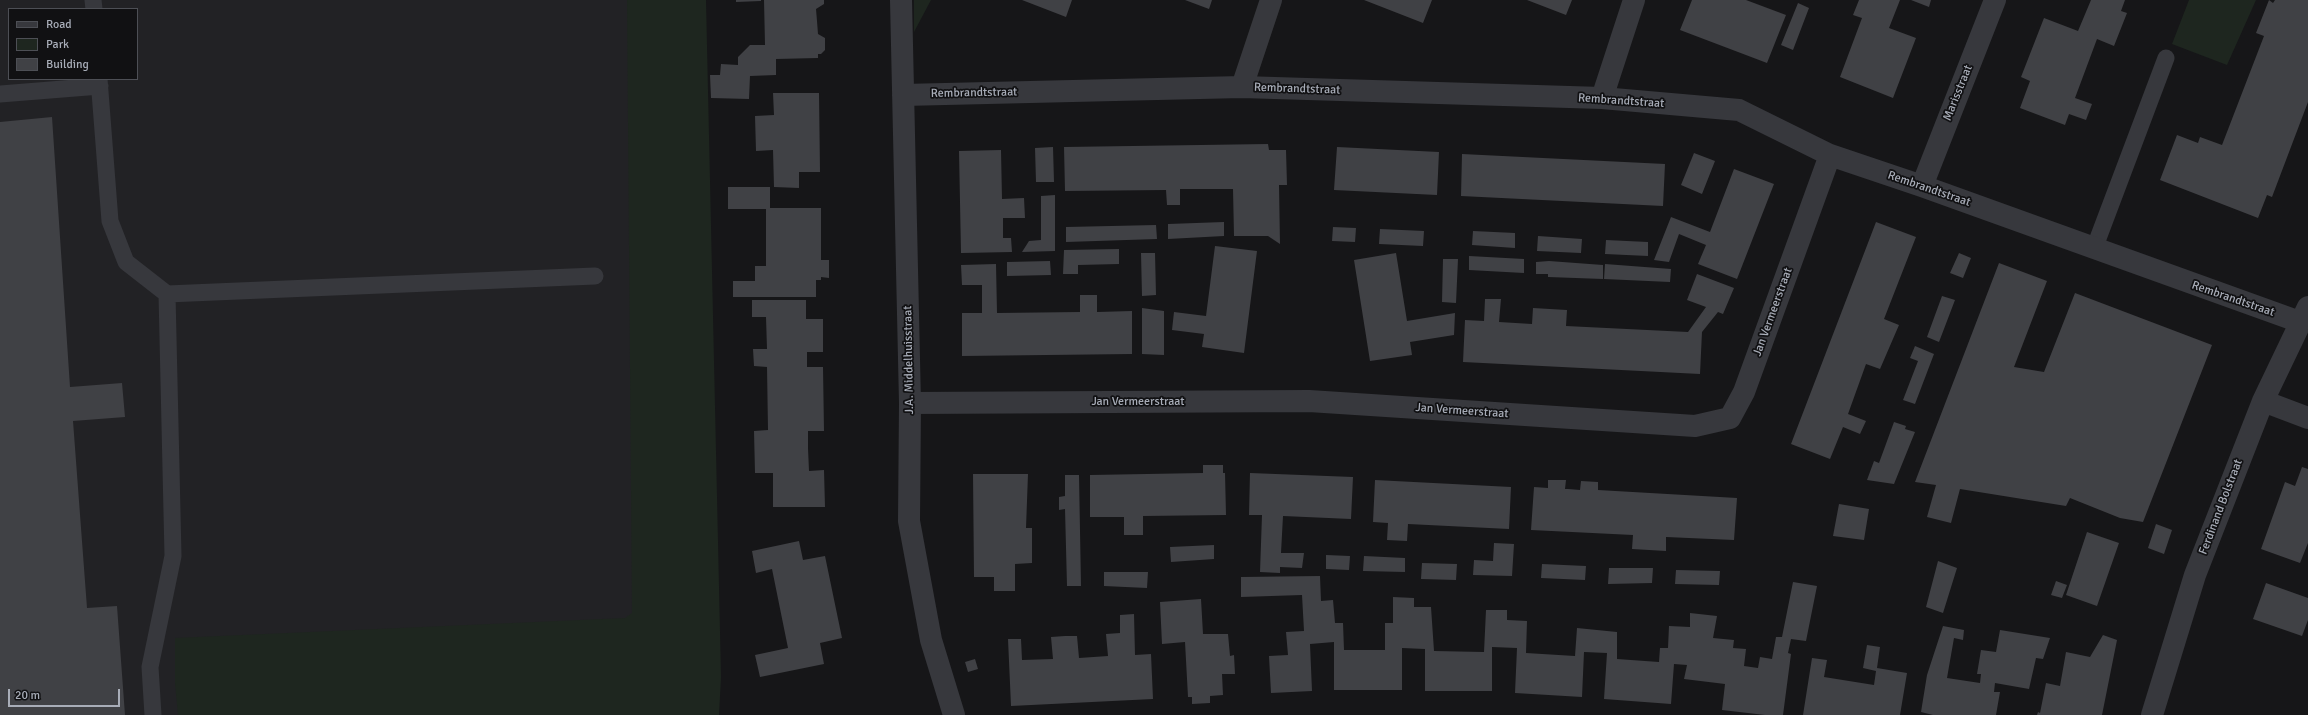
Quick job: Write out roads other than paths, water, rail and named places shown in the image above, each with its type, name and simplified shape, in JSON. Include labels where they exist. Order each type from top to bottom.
[{"type":"street","name":"J.A. Middelhuisstraat","points":[[901,0],[910,403],[909,521],[931,640],[954,715]]},
{"type":"street","points":[[1242,87],[1271,0]]},
{"type":"street","points":[[1602,98],[1634,0]]},
{"type":"street","name":"Marisstraat","points":[[1922,186],[1995,0]]},
{"type":"street","name":"Rembrandtstraat","points":[[903,95],[1242,87],[1602,98],[1739,110],[1830,155],[1922,186],[2094,249],[2304,314]]},
{"type":"street","name":"Jan Vermeerstraat","points":[[910,403],[1309,401],[1695,426],[1730,418],[1744,392],[1830,155]]},
{"type":"street","name":"Ferdinand Bolstraat","points":[[2152,715],[2195,575],[2263,401],[2304,314]]},
{"type":"street","points":[[2263,401],[2308,418]]},
{"type":"lane","points":[[2094,249],[2166,58]]},
{"type":"lane","points":[[0,94],[99,83],[110,221],[126,262],[167,294],[595,276]]},
{"type":"lane","points":[[153,715],[150,667],[173,556],[167,294]]}]
